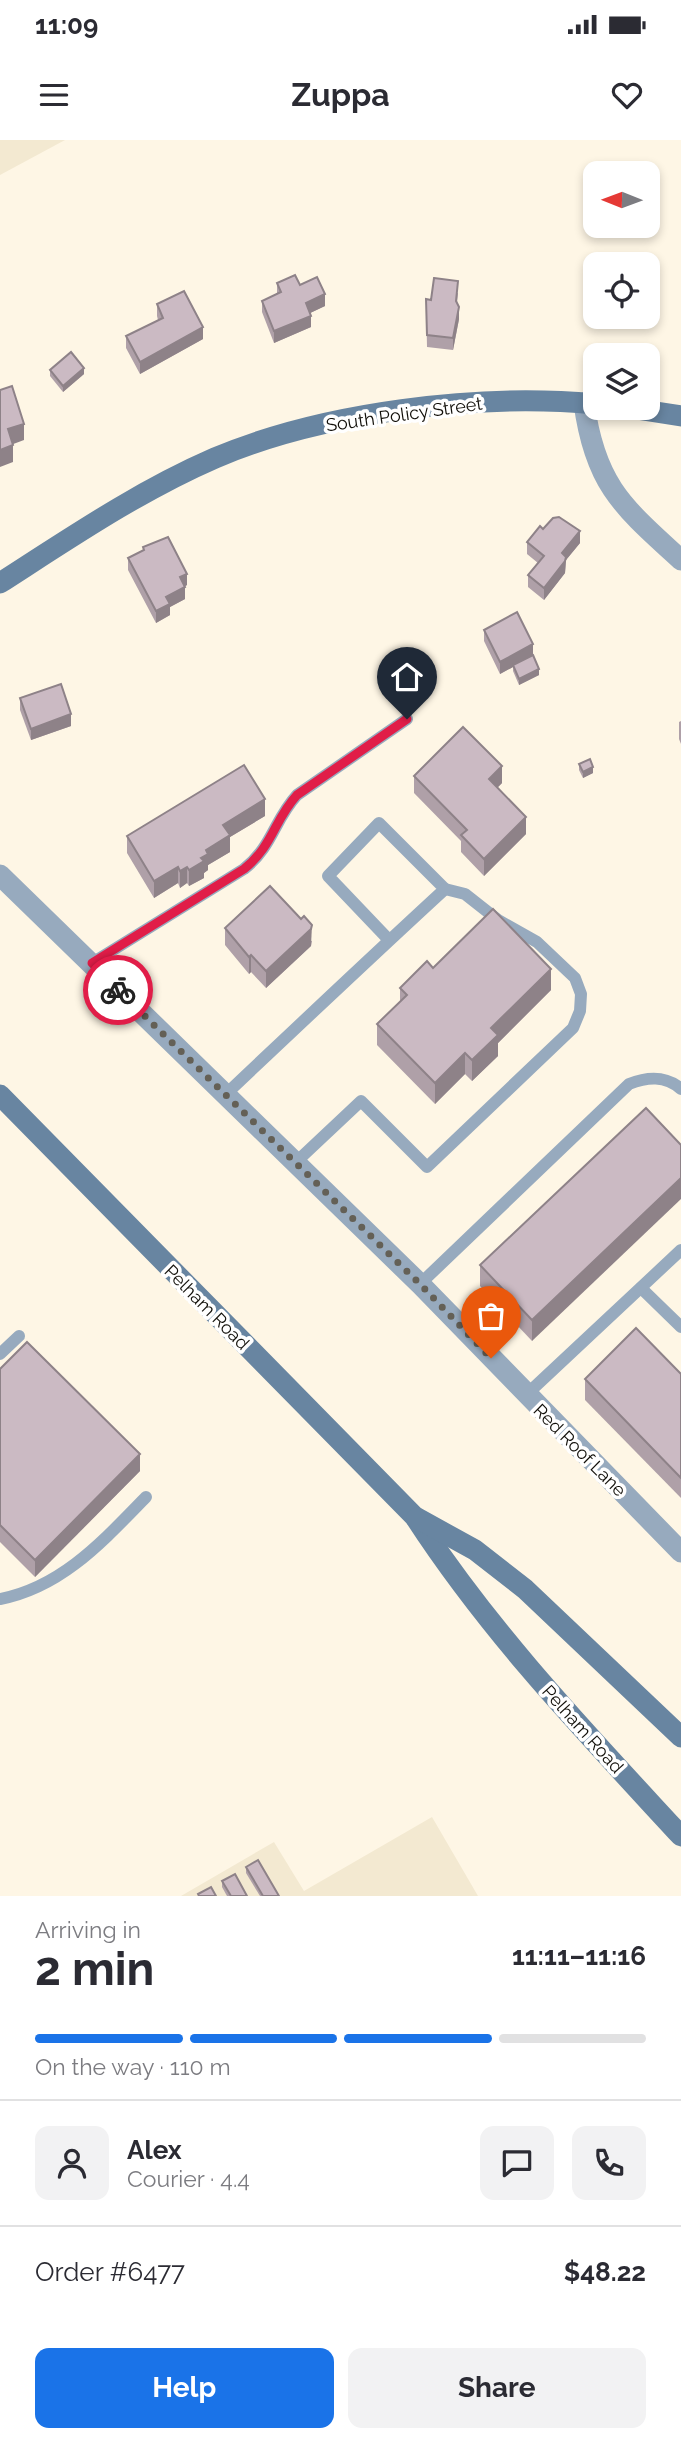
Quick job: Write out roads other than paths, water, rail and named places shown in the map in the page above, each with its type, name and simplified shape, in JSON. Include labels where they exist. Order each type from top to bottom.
[{"type":"main road","name":"South Policy Street","points":[[0,583],[158,485],[217,457],[275,437],[396,411],[489,402],[583,403]]},
{"type":"main road","points":[[660,413],[681,416]]},
{"type":"main road","name":"Pelham Road","points":[[0,1095],[415,1517],[457,1581],[500,1635],[681,1836]]},
{"type":"main road","name":"Pelham Road","points":[[415,1517],[475,1550],[525,1589],[681,1737]]},
{"type":"street","points":[[588,420],[588,435],[615,497],[681,560]]},
{"type":"street","name":"Red Roof Lane","points":[[0,875],[420,1284],[681,1552]]},
{"type":"lane","points":[[92,963],[244,869],[261,855],[287,805],[297,795],[407,719]]},
{"type":"lane","points":[[294,1164],[361,1101],[428,1167],[573,1028],[580,1011],[581,994],[575,978],[537,942],[498,920],[465,894],[445,889],[379,823],[328,876],[389,940]]},
{"type":"lane","points":[[225,1095],[445,889]]},
{"type":"lane","points":[[420,1284],[629,1084],[643,1078],[659,1078],[681,1089]]},
{"type":"lane","points":[[526,1395],[681,1250]]},
{"type":"lane","points":[[641,1288],[681,1327]]},
{"type":"lane","points":[[0,1354],[19,1336]]},
{"type":"lane","points":[[0,1599],[22,1594],[55,1580],[103,1541],[146,1497]]}]
